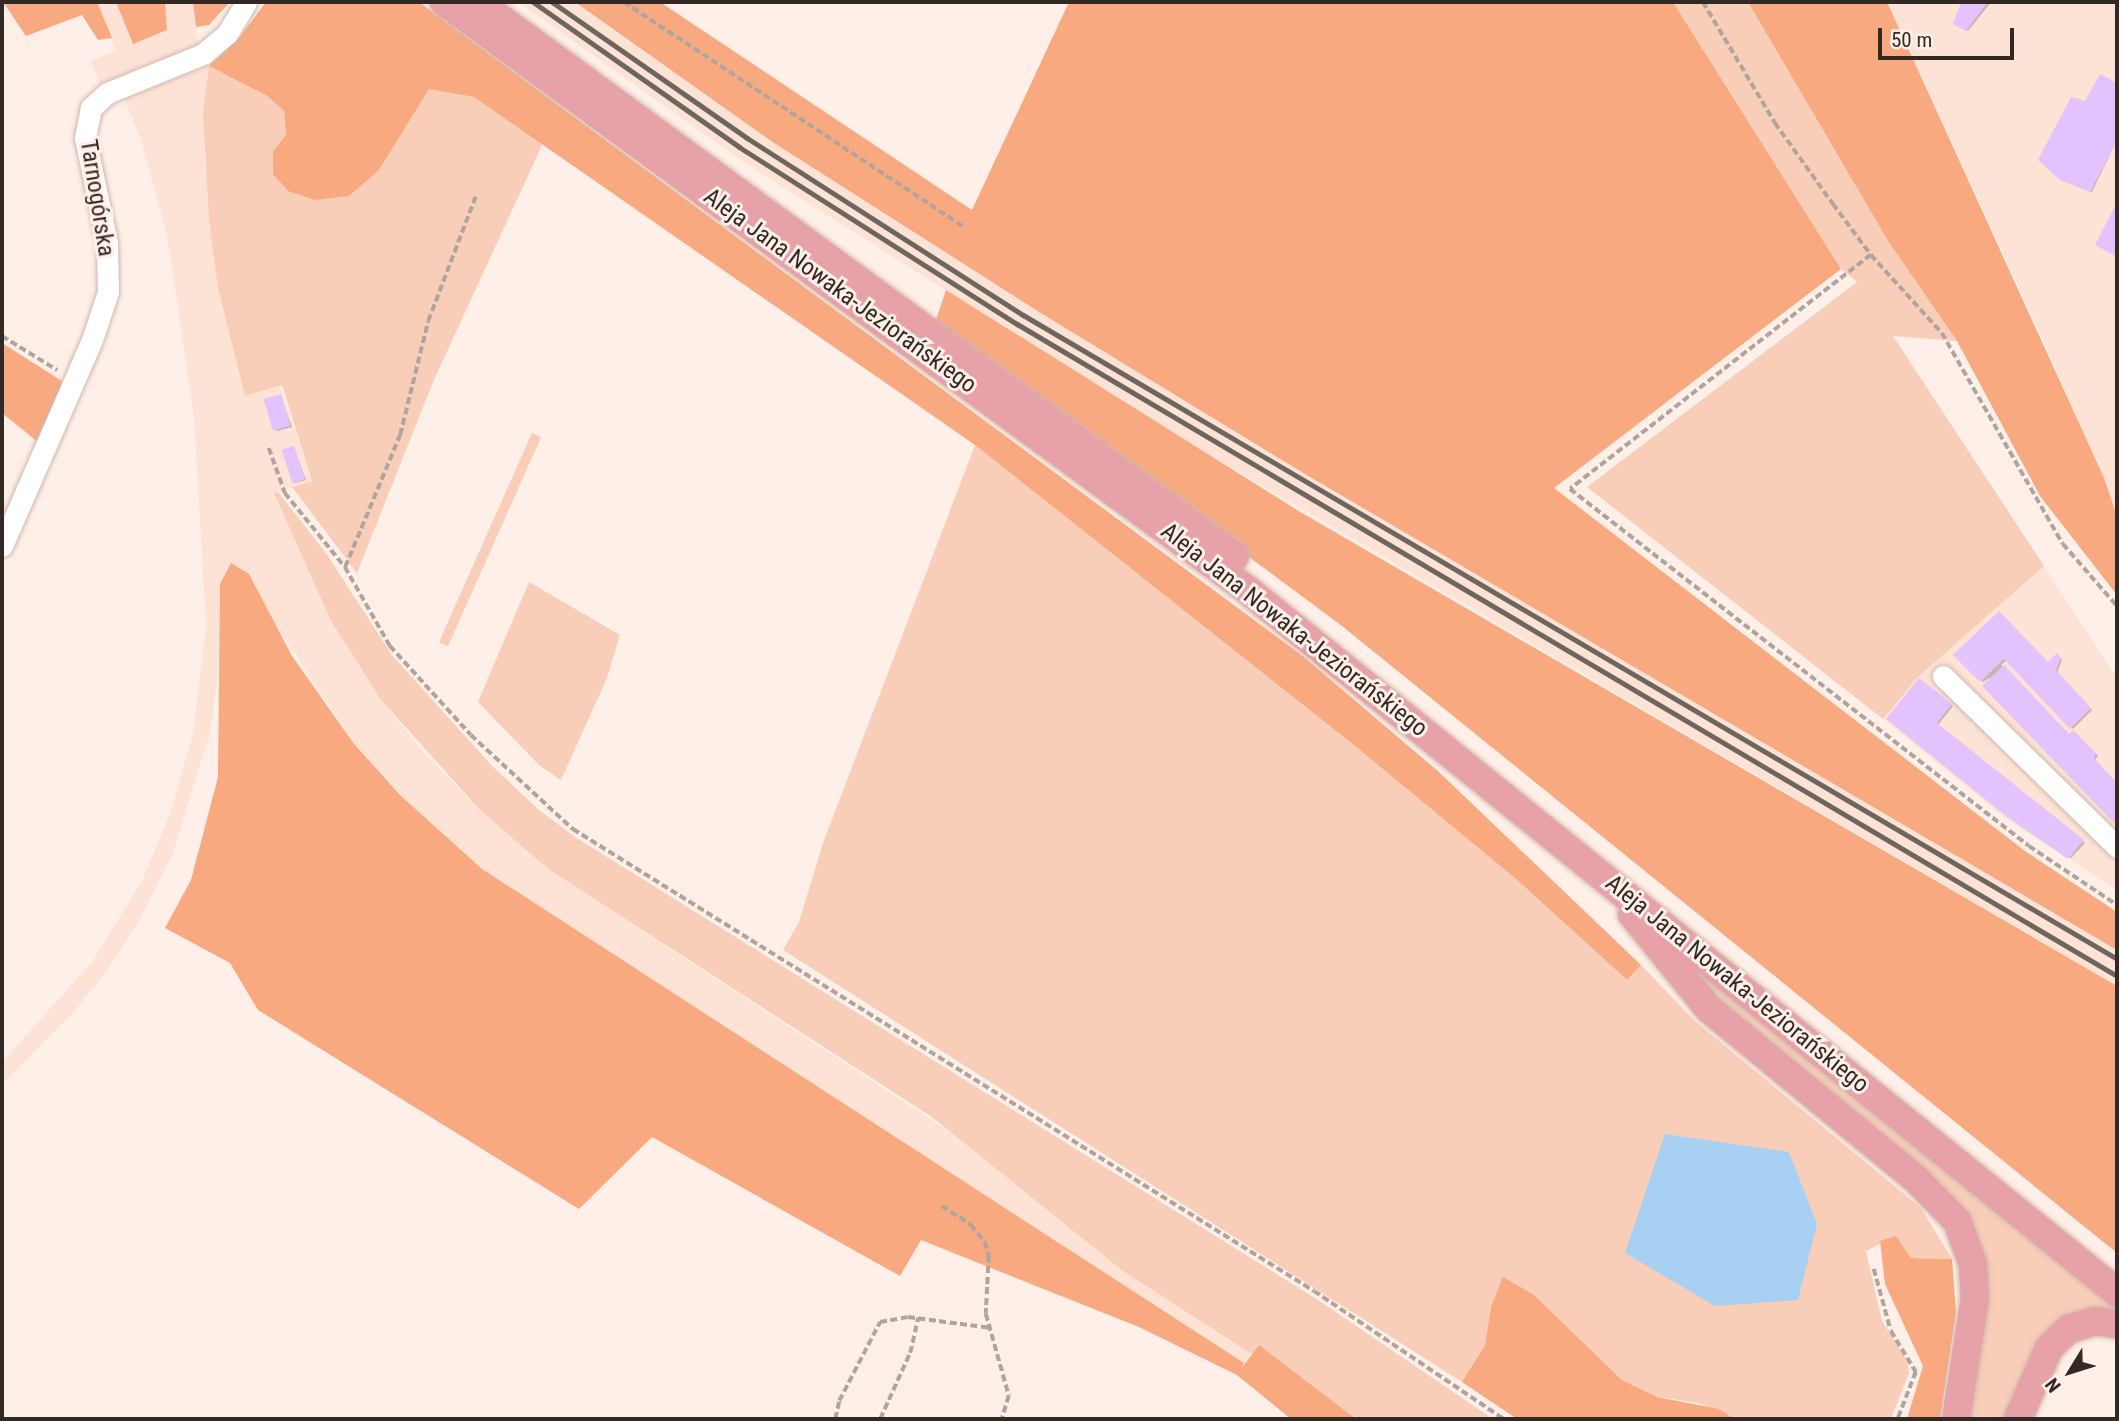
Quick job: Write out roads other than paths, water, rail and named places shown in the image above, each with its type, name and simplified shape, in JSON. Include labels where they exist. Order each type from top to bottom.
[{"type":"main road","name":"Aleja Jana Nowaka-Jeziorańskiego","points":[[444,2],[1245,588],[2117,1292]]},
{"type":"main road","name":"Aleja Jana Nowaka-Jeziorańskiego","points":[[478,2],[1255,571],[2117,1268]]},
{"type":"main road","points":[[1600,873],[1709,1009],[1916,1179],[1957,1221],[1973,1264],[1975,1298],[1956,1419]]},
{"type":"main road","points":[[2018,1419],[2049,1348],[2069,1329],[2095,1321],[2117,1324]]},
{"type":"street","name":"Tarnogórska","points":[[2,546],[75,378],[108,292],[107,243],[85,138],[91,108],[107,93],[203,54],[227,34],[246,2]]},
{"type":"street","points":[[1943,676],[2117,847]]},
{"type":"water","points":[[1665,1134],[1789,1152],[1817,1224],[1798,1300],[1715,1306],[1625,1253]]},
{"type":"railway","points":[[533,2],[739,147],[1017,324],[2117,976]]},
{"type":"railway","points":[[552,2],[747,138],[1023,315],[2117,959]]}]
